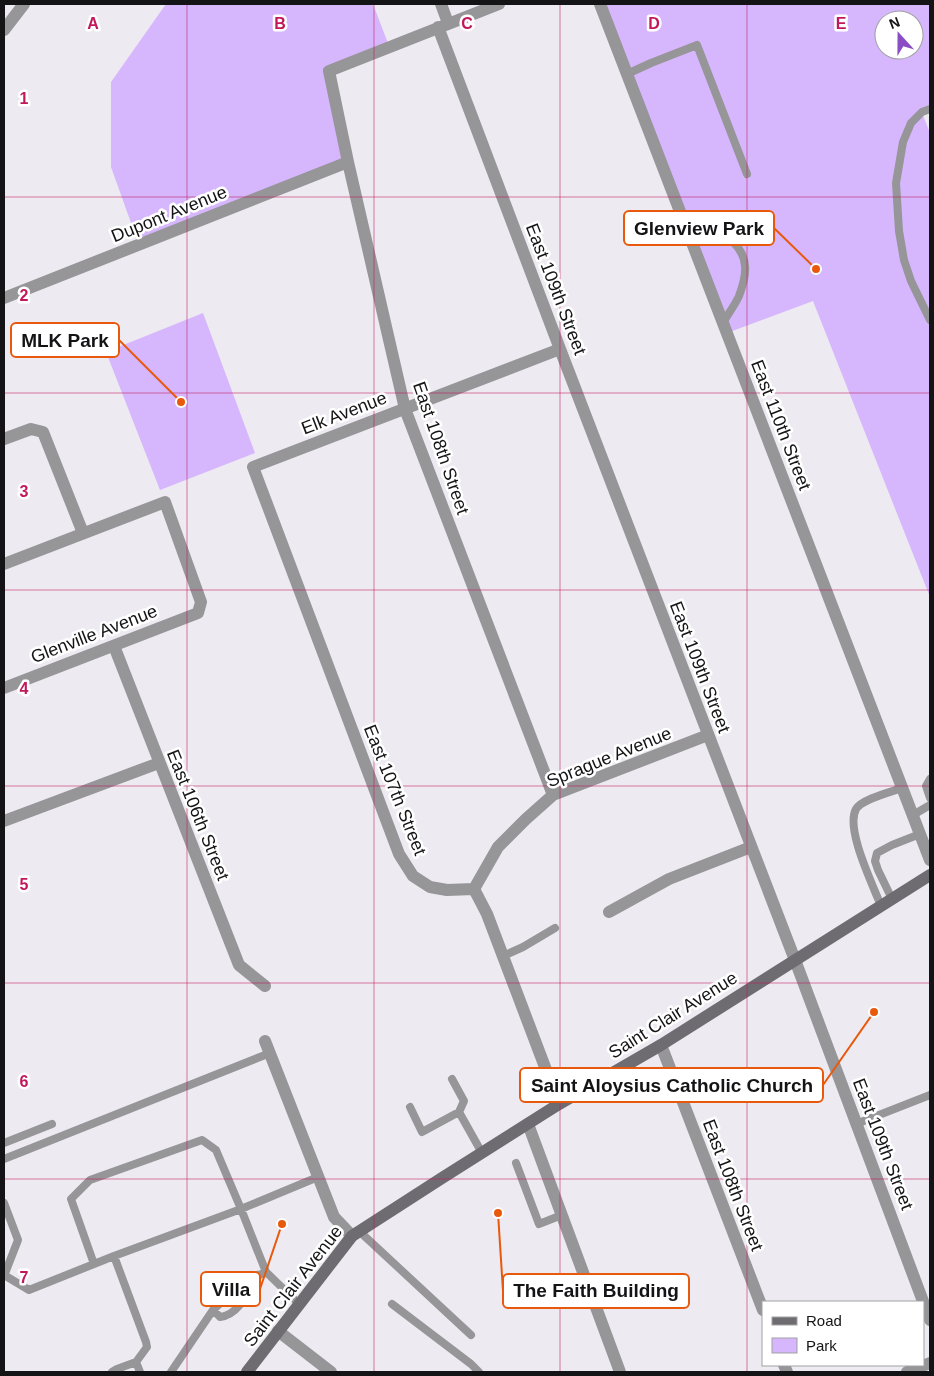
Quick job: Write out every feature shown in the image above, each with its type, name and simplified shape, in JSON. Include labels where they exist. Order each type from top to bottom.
[{"type":"main road","name":"Saint Clair Avenue","points":[[247,1372],[356,1233],[559,1104],[661,1045],[930,875]]},
{"type":"street","points":[[4,30],[24,4]]},
{"type":"street","name":"East 109th Street","points":[[441,4],[443,25],[560,349],[795,960],[923,1301]]},
{"type":"street","points":[[443,25],[498,4]]},
{"type":"street","name":"East 110th Street","points":[[600,4],[930,860]]},
{"type":"street","name":"East 108th Street","points":[[443,25],[329,71],[405,409],[553,795]]},
{"type":"street","name":"Dupont Avenue","points":[[4,298],[348,162]]},
{"type":"street","name":"Elk Avenue","points":[[253,467],[560,349]]},
{"type":"street","points":[[4,440],[31,429],[42,432],[82,534],[4,564]]},
{"type":"street","name":"East 107th Street","points":[[253,467],[399,854],[413,876],[430,887],[447,890],[474,889]]},
{"type":"street","name":"Glenville Avenue","points":[[4,688],[198,613],[201,602],[165,502],[82,534]]},
{"type":"street","name":"East 106th Street","points":[[114,646],[239,965],[265,986]]},
{"type":"street","name":"Sprague Avenue","points":[[474,889],[498,847],[553,795],[708,735]]},
{"type":"street","points":[[4,821],[159,762]]},
{"type":"street","points":[[609,912],[669,879],[751,847]]},
{"type":"street","points":[[474,889],[503,956],[559,1104]]},
{"type":"street","points":[[265,1041],[334,1217],[356,1233]]},
{"type":"street","name":"East 108th Street","points":[[661,1045],[762,1307]]},
{"type":"street","points":[[528,1124],[620,1372]]},
{"type":"street","name":"East 109th Street","points":[[924,1304],[930,1320]]},
{"type":"street","points":[[278,1332],[331,1372]]},
{"type":"street","points":[[907,1372],[922,1366]]},
{"type":"lane","points":[[627,74],[697,46],[747,174]]},
{"type":"lane","points":[[930,108],[922,112],[911,123],[903,142],[896,183],[899,231],[904,260],[911,281],[930,320]]},
{"type":"lane","points":[[690,237],[710,232],[724,236],[736,244],[742,254],[745,266],[744,281],[739,297],[723,323]]},
{"type":"lane","points":[[930,779],[926,786],[930,798]]},
{"type":"lane","points":[[887,903],[857,844],[854,822],[856,809],[864,802],[902,788]]},
{"type":"lane","points":[[913,815],[930,805]]},
{"type":"lane","points":[[887,903],[875,861],[877,853],[920,834]]},
{"type":"lane","points":[[503,956],[523,947],[555,928]]},
{"type":"lane","points":[[4,1159],[270,1054]]},
{"type":"lane","points":[[410,1107],[422,1132],[459,1112],[464,1101],[452,1079]]},
{"type":"lane","points":[[856,1124],[930,1095]]},
{"type":"lane","points":[[459,1112],[482,1153]]},
{"type":"lane","points":[[4,1143],[52,1124]]},
{"type":"lane","points":[[94,1264],[71,1199],[90,1180],[202,1140],[216,1150],[241,1209],[262,1274],[299,1304]]},
{"type":"lane","points":[[516,1163],[539,1224],[562,1216]]},
{"type":"lane","points":[[4,1203],[18,1240],[4,1276],[29,1290],[241,1209],[318,1177]]},
{"type":"lane","points":[[356,1233],[471,1335]]},
{"type":"lane","points":[[112,1372],[117,1368],[136,1362],[147,1347],[114,1256]]},
{"type":"lane","points":[[171,1372],[213,1310],[241,1282],[262,1274]]},
{"type":"lane","points":[[213,1310],[220,1317],[227,1316],[235,1310],[262,1274]]},
{"type":"lane","points":[[392,1304],[479,1372]]},
{"type":"lane","points":[[136,1362],[140,1372]]},
{"type":"green space","points":[[166,4],[373,4],[389,46],[329,72],[348,162],[139,245],[111,167],[111,82]]},
{"type":"green space","points":[[600,4],[930,4],[930,109],[922,113],[930,133],[930,597],[813,301],[727,333]]},
{"type":"green space","points":[[203,313],[255,453],[160,490],[106,352]]},
{"type":"place","name":"Glenview Park","points":[[816,269]]},
{"type":"place","name":"MLK Park","points":[[181,402]]},
{"type":"place","name":"Saint Aloysius Catholic Church","points":[[874,1012]]},
{"type":"place","name":"The Faith Building","points":[[498,1213]]},
{"type":"place","name":"Villa","points":[[282,1224]]}]
